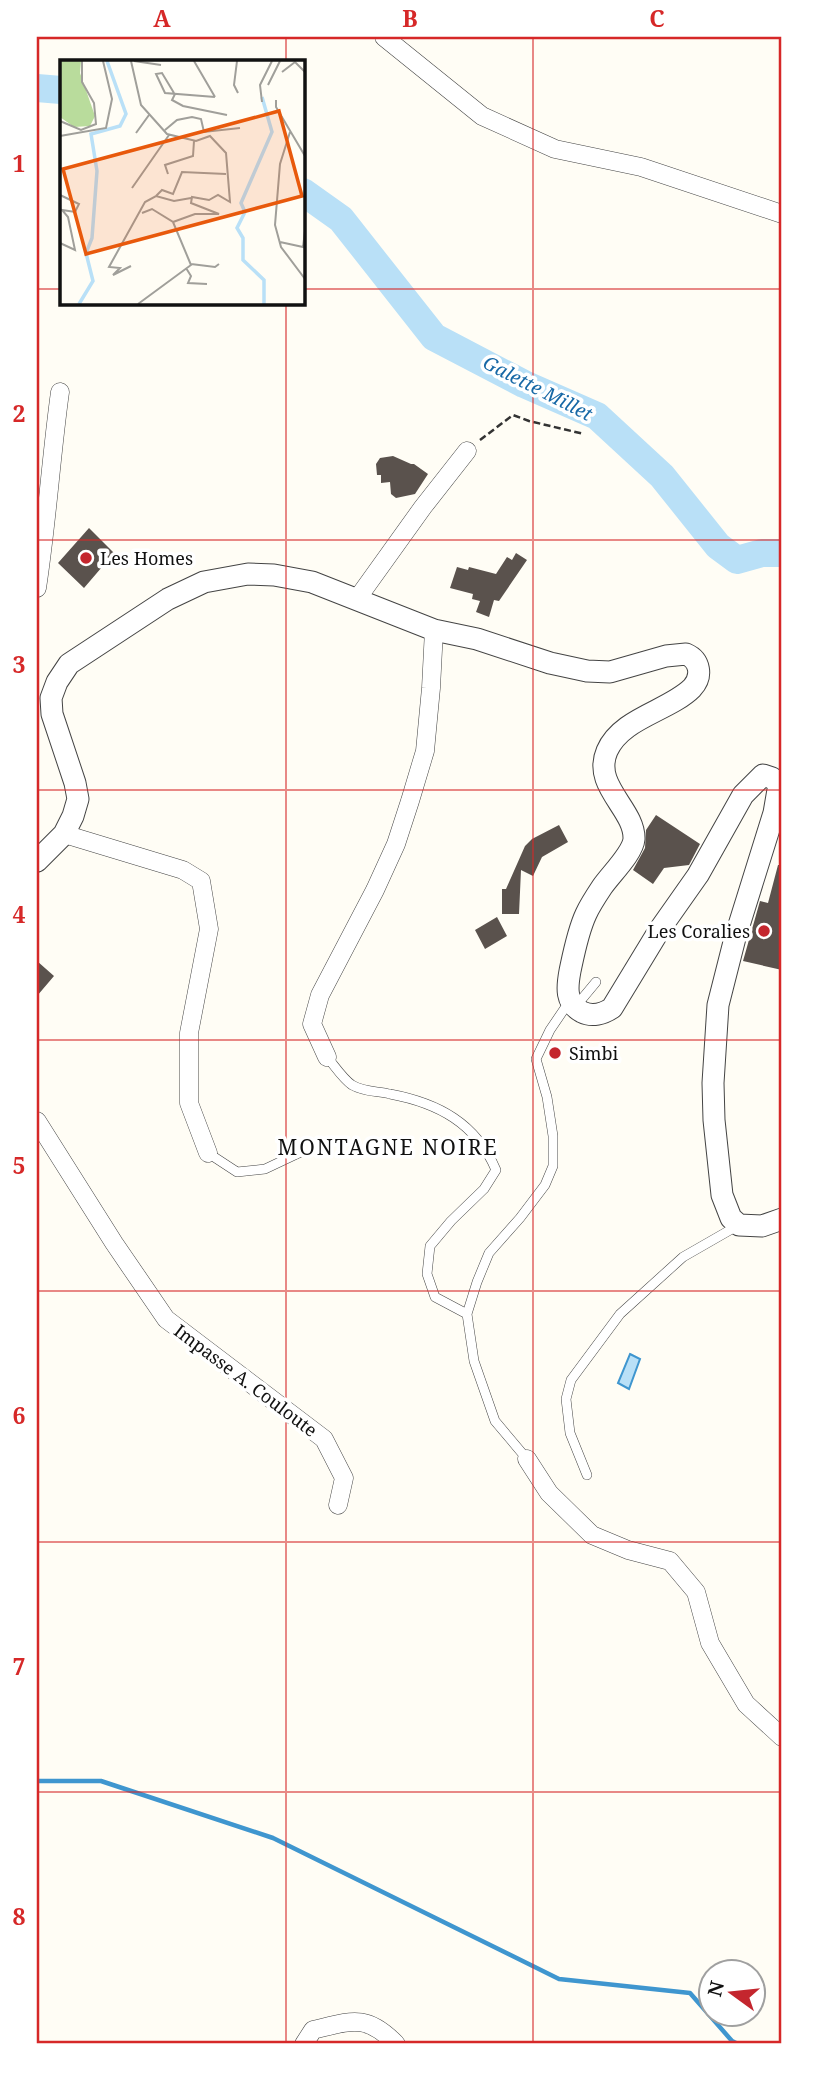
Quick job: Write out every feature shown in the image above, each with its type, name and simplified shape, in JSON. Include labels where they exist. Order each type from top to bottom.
[{"type":"street","points":[[384,37],[482,116],[543,144],[555,149],[641,167],[782,214]]},
{"type":"street","points":[[37,588],[47,521],[60,392]]},
{"type":"street","points":[[357,599],[467,451]]},
{"type":"street","points":[[37,861],[64,834],[78,799],[52,714],[51,698],[57,682],[69,664],[168,599],[204,582],[248,574],[274,575],[312,582],[434,630],[477,639],[550,663],[587,671],[610,671],[666,656],[686,654],[697,662],[699,670],[694,685],[678,698],[628,728],[616,738],[607,751],[605,764],[609,786],[633,826],[634,842],[585,916],[574,951],[567,996],[585,1014],[598,1014],[612,1008],[660,929],[698,875],[743,795],[763,775],[779,784],[775,813],[735,938],[718,1006],[713,1083],[719,1172],[725,1207],[739,1225],[762,1226],[782,1219]]},
{"type":"street","points":[[327,1057],[312,1024],[320,995],[376,890],[407,812],[425,751],[434,630]]},
{"type":"street","points":[[64,834],[183,870],[201,881],[209,929],[189,1034],[189,1103],[208,1153]]},
{"type":"street","name":"Impasse A. Couloute","points":[[37,1121],[166,1319],[324,1439],[344,1478],[338,1505]]},
{"type":"street","points":[[527,1459],[549,1493],[592,1535],[628,1550],[670,1561],[696,1592],[710,1643],[746,1704],[782,1737]]},
{"type":"street","points":[[304,2044],[313,2030],[356,2020],[383,2030],[397,2044]]},
{"type":"lane","points":[[527,1459],[495,1420],[474,1361],[467,1314],[489,1253],[545,1185],[553,1166],[553,1136],[547,1097],[536,1059],[567,996],[596,982]]},
{"type":"lane","points":[[327,1057],[351,1084],[425,1104],[452,1116],[472,1131],[488,1152],[496,1170],[484,1189],[430,1246],[427,1274],[435,1297],[467,1314]]},
{"type":"lane","points":[[208,1153],[237,1172],[265,1169],[301,1152]]},
{"type":"lane","points":[[587,1475],[570,1433],[566,1399],[571,1380],[620,1314],[683,1256],[739,1225]]},
{"type":"path","points":[[467,451],[513,415],[584,434]]},
{"type":"water","points":[[630,1354],[640,1359],[629,1389],[618,1383]]},
{"type":"building","points":[[393,456],[414,464],[428,474],[415,494],[396,498],[391,494],[390,482],[381,483],[376,464],[380,458]]},
{"type":"building","name":"Les Homes","points":[[89,528],[114,553],[84,588],[58,563]]},
{"type":"building","points":[[516,553],[527,560],[499,601],[494,600],[489,617],[476,612],[480,601],[472,599],[473,594],[450,588],[457,567],[468,570],[469,567],[496,574],[507,557],[512,560]]},
{"type":"building","points":[[656,815],[700,844],[689,865],[664,868],[653,884],[633,870],[645,848],[646,830]]},
{"type":"building","points":[[559,825],[568,842],[542,857],[533,876],[521,870],[519,914],[502,914],[502,889],[506,889],[525,846],[532,839]]},
{"type":"building","name":"Les Coralies","points":[[778,865],[782,865],[782,970],[743,961],[760,901],[768,903]]},
{"type":"building","points":[[497,917],[507,936],[485,949],[475,930]]},
{"type":"building","points":[[37,961],[54,976],[37,996]]},
{"type":"waterway","name":"Galette Millet","points":[[37,88],[60,90]]},
{"type":"waterway","name":"Galette Millet","points":[[304,193],[341,219],[434,337],[524,384],[597,416],[662,476],[718,546],[737,560],[762,553],[782,553]]},
{"type":"waterway","points":[[37,1781],[101,1781],[273,1838],[559,1979],[690,1993],[732,2041],[738,2044]]},
{"type":"place","name":"Les Homes","points":[[86,558]]},
{"type":"place","name":"Les Coralies","points":[[764,931]]},
{"type":"place","name":"Simbi","points":[[555,1053]]},
{"type":"district","name":"MONTAGNE NOIRE","points":[[388,1147]]}]
